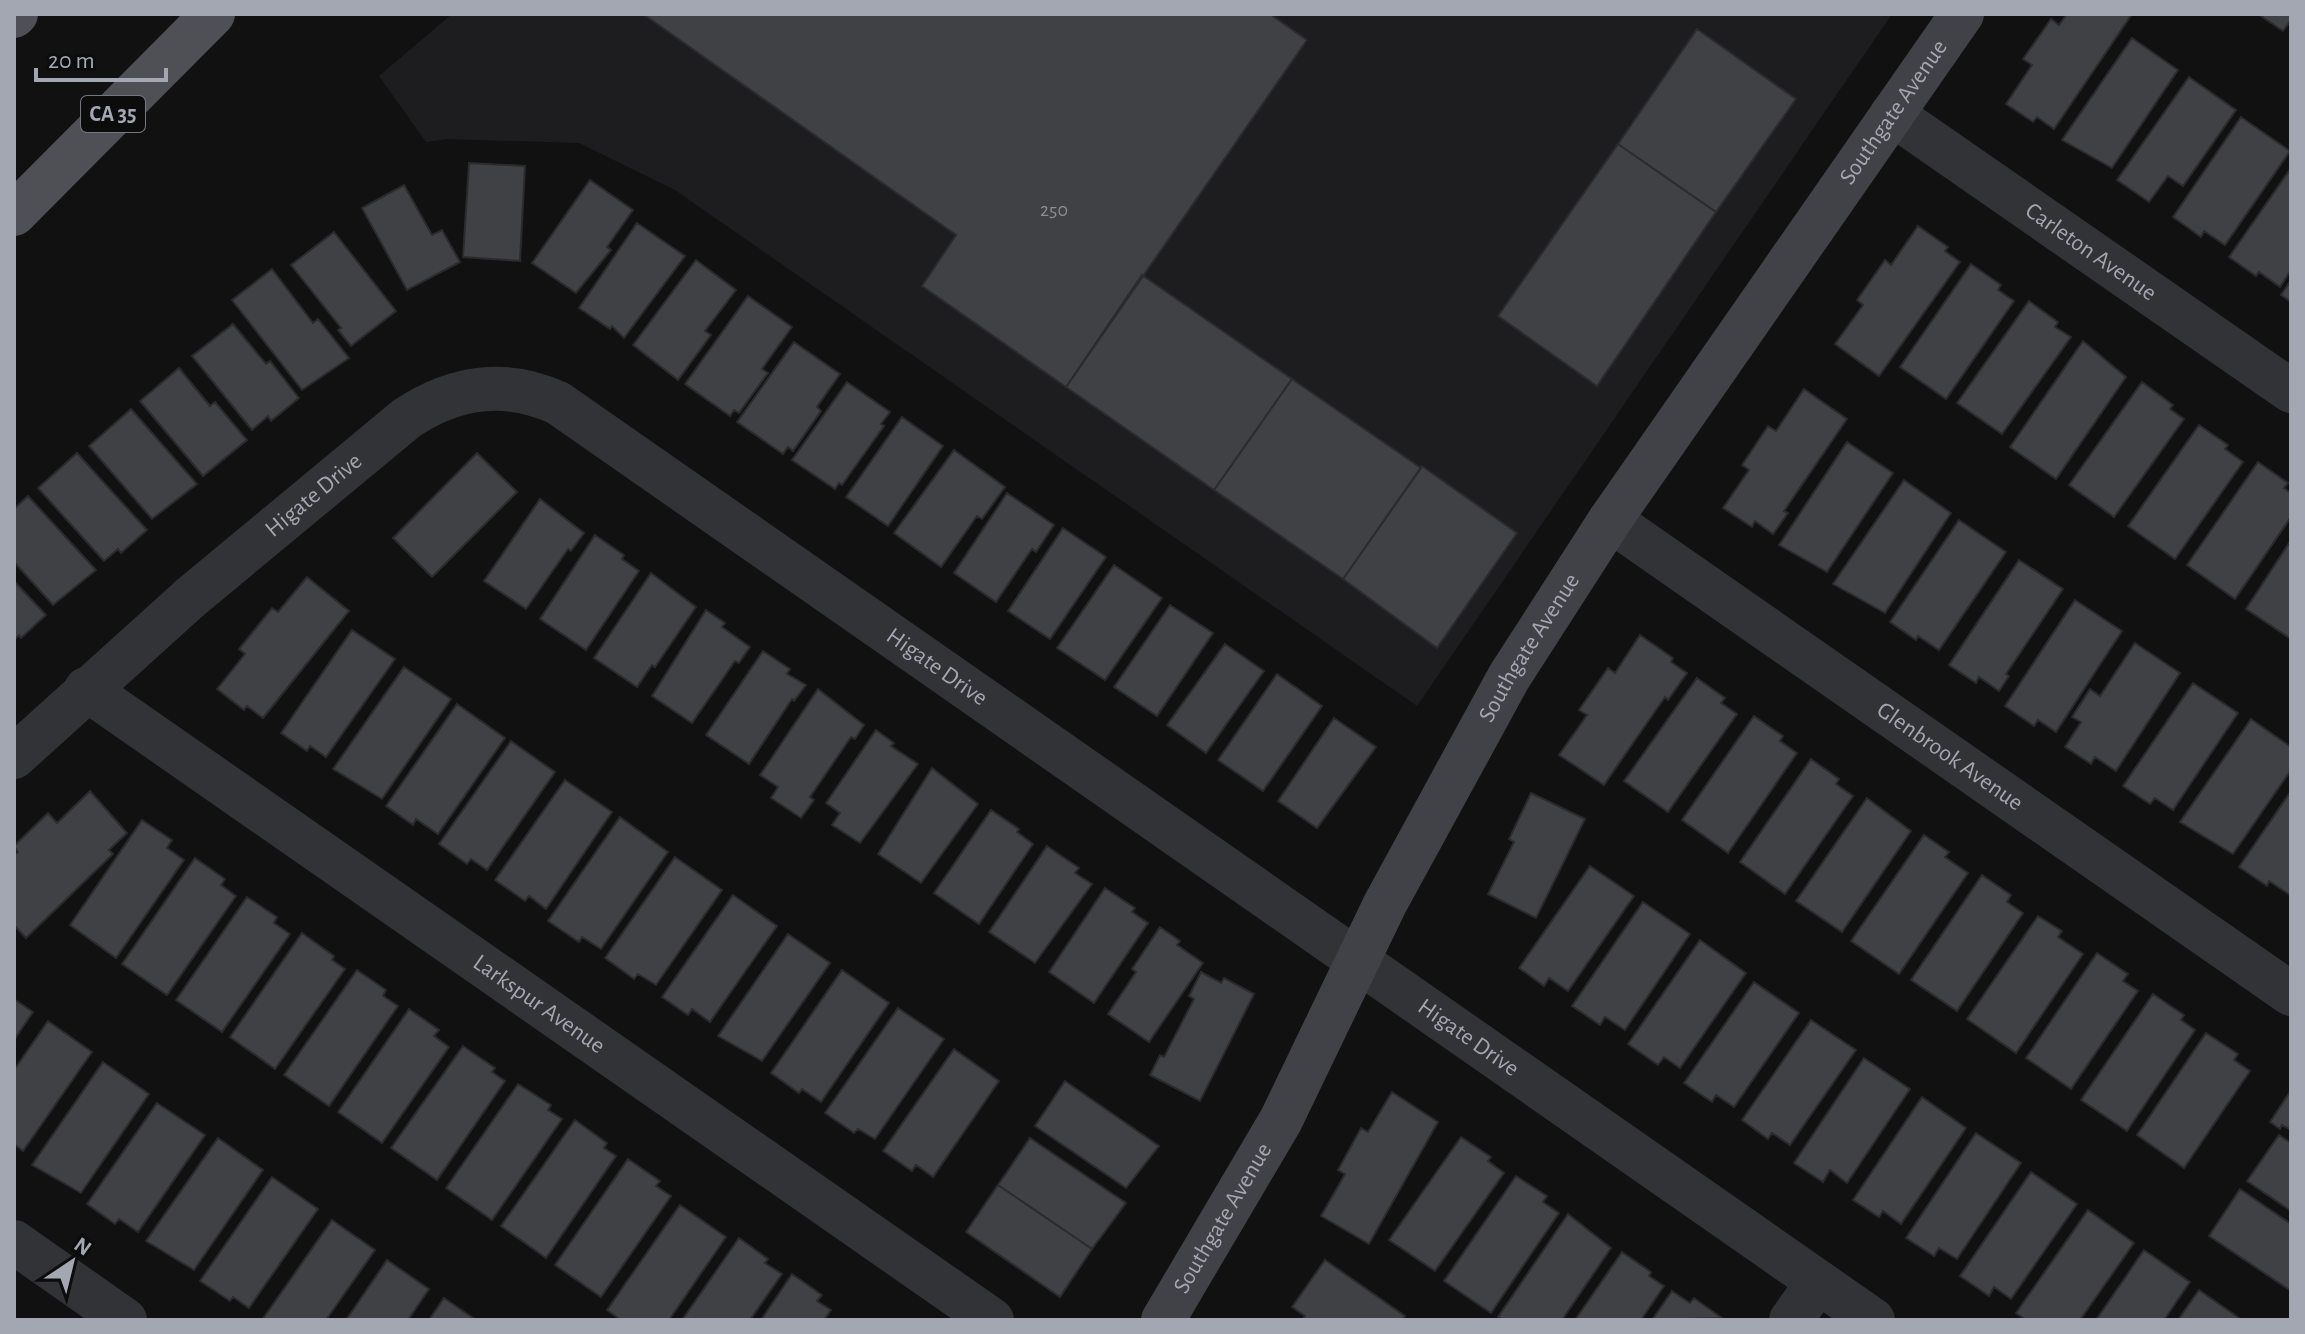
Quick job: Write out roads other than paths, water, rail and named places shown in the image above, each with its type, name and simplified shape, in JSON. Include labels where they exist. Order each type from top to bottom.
[{"type":"main road","name":"CA 35","points":[[14,214],[213,14]]},
{"type":"street","name":"Southgate Avenue","points":[[1163,1320],[1281,1120],[1392,891],[1484,721],[1610,520],[1962,14]]},
{"type":"street","name":"Carleton Avenue","points":[[1892,114],[2291,391]]},
{"type":"street","name":"Higate Drive","points":[[14,757],[86,689],[301,504],[418,411],[439,399],[474,389],[530,392],[558,403],[1873,1320]]},
{"type":"street","name":"Glenbrook Avenue","points":[[1610,520],[2291,994]]},
{"type":"street","name":"Larkspur Avenue","points":[[86,689],[992,1320]]},
{"type":"street","points":[[14,1242],[125,1320]]},
{"type":"street","points":[[1791,1320],[1818,1282]]}]
